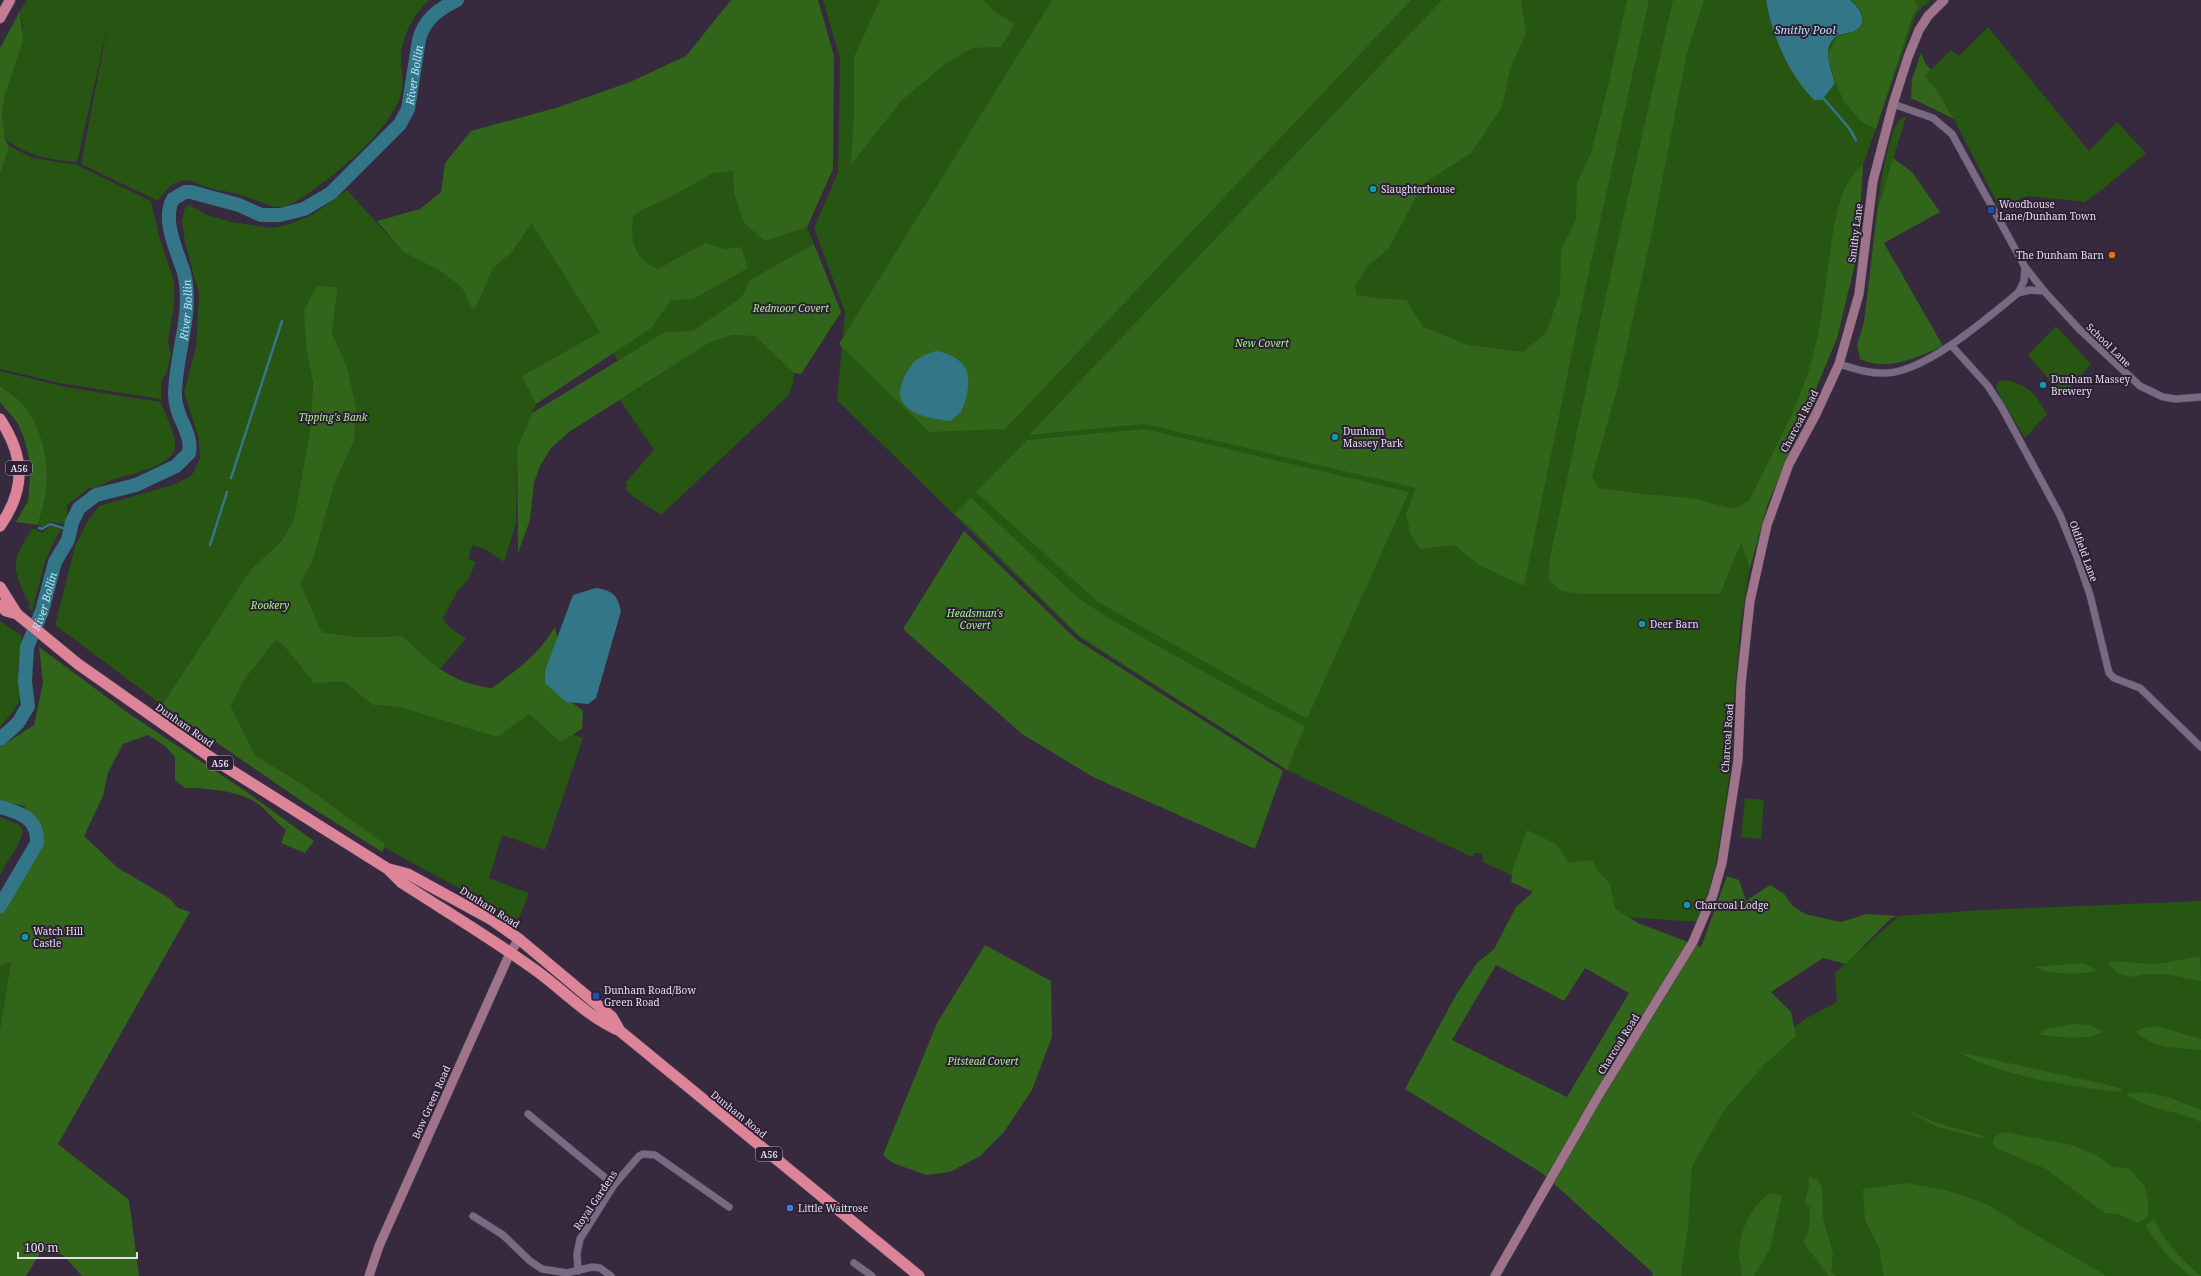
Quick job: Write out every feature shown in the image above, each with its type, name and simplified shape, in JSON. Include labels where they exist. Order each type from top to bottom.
[{"type":"highway","name":"A56","points":[[0,419],[12,437],[20,470],[17,491],[0,531]]},
{"type":"highway","name":"Dunham Road","points":[[0,587],[19,616],[50,642],[214,759],[388,869],[402,883],[510,953],[605,1025],[620,1031],[919,1276]]},
{"type":"highway","name":"Dunham Road","points":[[0,606],[6,611],[19,616]]},
{"type":"highway","name":"Dunham Road","points":[[388,869],[408,874],[440,890],[492,920],[519,939],[612,1018],[620,1031]]},
{"type":"main road","points":[[0,18],[10,0]]},
{"type":"main road","name":"Smithy Lane","points":[[1839,364],[1858,294],[1873,180],[1893,104],[1908,57],[1919,30],[1928,16],[1944,0]]},
{"type":"main road","name":"Charcoal Road","points":[[1495,1276],[1597,1098],[1693,942],[1709,907],[1722,863],[1734,792],[1738,760],[1744,645],[1758,563],[1778,492],[1839,364]]},
{"type":"main road","name":"Bow Green Road","points":[[369,1276],[379,1246],[510,953],[519,939]]},
{"type":"street","name":"School Lane","points":[[1893,104],[1933,118],[1952,134],[2025,267],[2044,291],[2079,329],[2140,386],[2158,394],[2176,399],[2201,397]]},
{"type":"street","points":[[2018,293],[2024,281],[2025,267]]},
{"type":"street","points":[[1839,364],[1869,372],[1889,373],[1909,368],[1951,345],[2018,293],[2030,290],[2044,291]]},
{"type":"street","name":"Oldfield Lane","points":[[1951,345],[1988,386],[2001,406],[2060,515],[2078,557],[2090,595],[2109,673],[2114,678],[2140,688],[2201,747]]},
{"type":"street","points":[[528,1114],[614,1186]]},
{"type":"street","name":"Royal Gardens","points":[[578,1271],[577,1254],[580,1239],[614,1186],[639,1156],[650,1154],[729,1207]]},
{"type":"street","points":[[473,1216],[503,1235],[530,1261],[542,1269],[562,1273],[592,1267],[600,1268],[611,1276]]},
{"type":"street","points":[[854,1263],[872,1276]]},
{"type":"green space","points":[[27,0],[429,0],[414,18],[404,40],[401,55],[403,85],[401,95],[385,124],[360,152],[317,187],[287,206],[276,207],[237,194],[202,186],[186,180],[176,182],[168,188],[158,201],[81,164],[108,24],[77,162],[40,156],[22,149],[5,139],[2,112],[5,94],[23,27],[20,11]]},
{"type":"green space","points":[[731,0],[818,0],[834,56],[833,169],[807,227],[765,241],[744,223],[734,193],[733,171],[713,173],[665,200],[643,209],[633,217],[632,234],[635,248],[650,265],[658,269],[705,243],[725,249],[741,247],[748,268],[693,299],[671,300],[650,329],[536,404],[522,376],[600,332],[532,224],[511,253],[493,268],[476,307],[472,308],[462,288],[442,272],[403,252],[377,221],[420,209],[441,192],[445,163],[471,131],[559,107],[630,82],[686,56]]},
{"type":"green space","points":[[818,0],[834,56],[833,169],[807,227],[841,312],[801,374],[747,313],[632,384],[600,332],[523,376],[536,404],[517,448],[516,523],[504,562],[487,550],[473,545],[468,559],[476,562],[468,580],[458,590],[443,618],[448,626],[466,639],[440,669],[427,660],[403,636],[355,637],[322,632],[299,583],[313,561],[334,485],[354,441],[347,367],[332,333],[338,288],[306,345],[313,384],[310,431],[294,519],[282,541],[251,569],[162,705],[55,625],[75,546],[89,519],[99,506],[176,484],[192,475],[200,458],[198,436],[184,392],[196,347],[199,295],[185,242],[182,220],[185,208],[190,205],[207,215],[231,222],[271,228],[287,225],[314,214],[347,190],[403,252],[442,272],[462,288],[472,307],[479,299],[493,268],[511,253],[633,86]]},
{"type":"green space","name":"Dunham Massey Park","points":[[823,0],[1931,0],[1925,6],[1924,5],[1916,15],[1863,165],[1857,255],[1837,338],[1767,506],[1750,568],[1741,621],[1734,702],[1732,760],[1717,858],[1710,887],[1698,922],[1596,915],[1483,862],[1483,857],[1480,853],[1475,853],[1472,857],[1289,771],[1079,637],[837,400],[845,312],[814,228],[838,172],[840,58]]},
{"type":"green space","points":[[880,0],[984,0],[992,10],[1015,24],[1001,47],[972,48],[944,65],[901,101],[851,165],[854,115],[854,57]]},
{"type":"green space","points":[[1052,0],[1411,0],[1005,429],[929,432],[839,344]]},
{"type":"green space","name":"New Covert","points":[[1442,0],[1521,0],[1526,33],[1510,69],[1502,107],[1471,153],[1423,184],[1389,248],[1367,267],[1355,286],[1357,295],[1406,300],[1423,327],[1468,345],[1523,352],[1546,333],[1560,293],[1561,249],[1576,220],[1577,183],[1591,153],[1608,86],[1627,0],[1649,0],[1586,285],[1524,586],[1479,565],[1455,545],[1420,549],[1410,533],[1406,513],[1416,488],[1145,424],[1029,435]]},
{"type":"green space","points":[[1673,0],[1704,0],[1687,53],[1653,227],[1618,386],[1592,477],[1599,488],[1643,494],[1692,498],[1734,509],[1749,501],[1793,412],[1807,375],[1813,356],[1819,327],[1838,208],[1850,180],[1863,165],[1857,255],[1837,338],[1767,506],[1750,568],[1741,543],[1720,594],[1582,594],[1561,591],[1548,579],[1550,558],[1615,254]]},
{"type":"green space","points":[[1852,0],[1914,0],[1918,8],[1913,14],[1876,129],[1862,122],[1844,102],[1829,61],[1829,52],[1837,37],[1855,31],[1862,25],[1863,21],[1861,11]]},
{"type":"green space","points":[[20,11],[23,41],[5,94],[2,112],[5,139],[9,146],[0,175],[0,48]]},
{"type":"green space","points":[[1988,27],[2089,151],[2117,122],[2146,153],[2085,202],[2027,196],[2000,208],[1947,106],[1925,76],[1951,50],[1959,56]]},
{"type":"green space","points":[[1921,53],[1926,64],[1931,70],[1925,76],[1940,95],[1954,119],[1911,98],[1912,79]]},
{"type":"green space","points":[[1903,117],[1906,117],[1877,212],[1882,176],[1889,146],[1893,133]]},
{"type":"green space","points":[[9,146],[33,158],[77,165],[151,201],[159,236],[174,281],[174,306],[168,342],[171,354],[167,371],[161,382],[161,399],[59,383],[0,369],[0,175]]},
{"type":"green space","points":[[1893,158],[1912,172],[1940,212],[1884,243],[1943,346],[1902,362],[1881,364],[1870,363],[1860,359],[1857,345],[1864,322],[1877,212]]},
{"type":"green space","name":"Redmoor Covert","points":[[814,244],[841,312],[801,374],[794,373],[755,336],[733,335],[709,343],[569,432],[551,448],[540,466],[534,483],[530,520],[518,553],[517,448],[532,413],[665,332],[693,331],[742,297],[750,280]]},
{"type":"green space","name":"Rookery","points":[[317,286],[338,287],[332,333],[347,367],[356,408],[354,441],[334,485],[313,561],[300,583],[322,632],[355,637],[403,636],[423,655],[453,677],[465,682],[492,688],[519,668],[535,653],[549,637],[555,627],[560,650],[559,692],[583,711],[582,729],[560,742],[529,714],[497,737],[400,707],[373,705],[344,682],[314,683],[284,646],[276,640],[244,680],[231,706],[255,755],[305,786],[386,845],[382,852],[303,802],[162,705],[251,569],[282,541],[294,519],[310,431],[313,384],[306,345],[304,310]]},
{"type":"green space","points":[[2056,326],[2091,364],[2063,396],[2028,355]]},
{"type":"green space","points":[[733,335],[755,335],[794,373],[793,384],[788,396],[661,515],[634,497],[625,489],[628,486],[625,483],[654,450],[620,400],[709,343]]},
{"type":"green space","points":[[0,371],[65,387],[161,402],[174,438],[175,448],[166,460],[158,465],[114,479],[93,488],[89,488],[67,505],[67,520],[64,524],[50,522],[43,527],[37,525],[42,510],[47,479],[44,448],[33,418],[24,405],[16,397],[0,386]]},
{"type":"green space","points":[[2006,380],[2021,385],[2031,392],[2047,414],[2025,438],[2002,400],[1996,387],[1999,381]]},
{"type":"green space","points":[[0,386],[16,397],[24,405],[33,418],[44,448],[47,479],[42,510],[37,525],[16,522],[28,501],[31,466],[24,438],[17,422],[0,402]]},
{"type":"green space","points":[[1144,429],[1409,492],[1307,719],[1098,602],[976,492],[1027,440]]},
{"type":"green space","points":[[971,498],[1078,598],[1110,619],[1256,701],[1305,726],[1287,770],[1080,636],[955,514]]},
{"type":"green space","points":[[50,526],[62,529],[55,539],[45,562],[32,611],[28,608],[30,605],[19,582],[16,565],[17,558],[20,549],[33,528],[42,533]]},
{"type":"green space","name":"Headsman's Covert","points":[[964,531],[1077,640],[1283,771],[1255,849],[1093,777],[1022,734],[903,629]]},
{"type":"green space","points":[[0,621],[22,636],[18,668],[20,694],[19,702],[0,727]]},
{"type":"green space","points":[[276,640],[284,646],[314,683],[344,682],[373,705],[529,714],[560,742],[572,734],[583,738],[545,850],[502,835],[489,878],[529,893],[519,918],[512,919],[468,893],[385,848],[386,846],[305,786],[255,755],[231,706],[244,680]]},
{"type":"green space","points":[[39,647],[131,715],[244,790],[314,841],[305,853],[281,843],[286,830],[262,807],[246,797],[215,790],[185,788],[175,780],[175,757],[165,746],[148,735],[123,744],[108,773],[103,796],[84,836],[118,868],[169,898],[178,908],[190,912],[58,1144],[129,1200],[139,1276],[82,1276],[63,1255],[42,1250],[26,1276],[0,1276],[0,1030],[11,961],[0,967],[0,906],[25,870],[42,836],[24,806],[0,801],[0,747],[34,725],[43,683]]},
{"type":"green space","points":[[1745,798],[1764,800],[1761,839],[1741,837]]},
{"type":"green space","points":[[0,817],[18,824],[23,830],[22,836],[16,848],[0,876]]},
{"type":"green space","points":[[1527,830],[1556,844],[1569,863],[1593,860],[1597,870],[1610,884],[1615,909],[1638,923],[1701,947],[1727,876],[1739,880],[1746,901],[1770,885],[1784,894],[1793,906],[1805,914],[1841,922],[1867,914],[1898,916],[1890,919],[1846,964],[1823,958],[1771,992],[1791,1012],[1796,1036],[1764,1065],[1723,1112],[1692,1167],[1688,1227],[1681,1276],[1652,1276],[1653,1273],[1542,1173],[1405,1089],[1456,995],[1477,963],[1494,949],[1516,907],[1533,892],[1511,882],[1513,868]],"holes":[[[1496,965],[1564,1001],[1585,968],[1629,993],[1567,1097],[1452,1040]]]},
{"type":"green space","points":[[2201,901],[2201,1276],[1664,1276],[1676,1155],[1758,1052],[1807,1018],[1837,1002],[1835,973],[1899,916],[1982,910]]},
{"type":"green space","name":"Pitstead Covert","points":[[985,945],[1051,981],[1052,1037],[1032,1090],[1004,1132],[980,1156],[950,1172],[926,1175],[893,1163],[883,1155],[937,1023]]},
{"type":"green space","points":[[2200,957],[2201,981],[2165,974],[2144,974],[2132,977],[2118,974],[2108,963],[2125,962],[2155,964]]},
{"type":"green space","points":[[11,960],[0,1030],[0,967]]},
{"type":"green space","points":[[2084,963],[2097,971],[2065,974],[2049,972],[2033,967]]},
{"type":"green space","points":[[2074,1024],[2090,1025],[2103,1032],[2088,1037],[2040,1035],[2044,1029]]},
{"type":"green space","points":[[2156,1026],[2201,1039],[2201,1050],[2159,1045],[2151,1042],[2136,1032],[2142,1028]]},
{"type":"green space","points":[[1958,1052],[2122,1089],[2121,1092],[2101,1090],[2037,1079],[1995,1068]]},
{"type":"green space","points":[[2144,1092],[2168,1097],[2201,1110],[2201,1122],[2153,1107],[2126,1094]]},
{"type":"green space","points":[[1903,1108],[1937,1123],[1984,1136],[1983,1139],[1937,1127]]},
{"type":"green space","points":[[2004,1132],[2072,1145],[2098,1156],[2112,1167],[2127,1168],[2144,1184],[2148,1200],[2148,1216],[2138,1223],[2118,1214],[2105,1213],[2046,1169],[1996,1148],[1993,1143],[1994,1137]]},
{"type":"green space","points":[[1809,1176],[1818,1180],[1822,1187],[1823,1218],[1833,1254],[1831,1272],[1836,1276],[1829,1276],[1803,1242],[1807,1234],[1810,1221],[1810,1207],[1804,1203],[1809,1186]]},
{"type":"green space","points":[[1907,1183],[1946,1190],[1989,1205],[2024,1228],[2107,1276],[1884,1276],[1879,1248],[1865,1220],[1863,1189]]},
{"type":"green space","points":[[1770,1193],[1782,1196],[1770,1249],[1754,1276],[1741,1276],[1742,1271],[1739,1258],[1739,1249],[1743,1230],[1751,1213]]},
{"type":"green space","points":[[2154,1219],[2168,1243],[2201,1276],[2191,1276],[2169,1258],[2145,1226]]},
{"type":"water","name":"Smithy Pool","points":[[1766,0],[1850,0],[1859,10],[1862,19],[1860,27],[1854,31],[1839,35],[1833,39],[1830,44],[1828,57],[1835,83],[1822,100],[1814,100],[1796,78],[1789,66],[1782,53],[1772,27]]},
{"type":"water","points":[[936,351],[948,354],[957,359],[966,369],[968,375],[967,396],[963,408],[960,413],[950,421],[930,418],[916,413],[904,405],[900,394],[904,378],[913,363],[916,360]]},
{"type":"water","points":[[596,588],[611,592],[616,597],[621,611],[596,698],[588,704],[566,702],[545,683],[545,671],[573,595]]},
{"type":"waterway","name":"River Bollin","points":[[0,739],[18,723],[28,706],[25,681],[27,647],[42,611],[55,562],[68,540],[72,522],[79,508],[96,495],[136,485],[176,466],[189,453],[190,445],[178,411],[175,395],[187,303],[184,273],[170,226],[170,207],[173,199],[185,192],[191,192],[239,205],[261,215],[280,215],[304,209],[331,193],[400,124],[408,109],[421,33],[428,20],[438,11],[457,0]]},
{"type":"waterway","points":[[1824,99],[1849,128],[1856,140]]},
{"type":"waterway","points":[[231,478],[282,321]]},
{"type":"waterway","points":[[210,545],[227,492]]},
{"type":"waterway","points":[[39,528],[42,529],[50,524],[70,530]]},
{"type":"waterway","name":"River Bollin","points":[[0,807],[21,814],[27,818],[35,828],[37,835],[37,843],[0,906]]},
{"type":"place","name":"Slaughterhouse","points":[[1373,189]]},
{"type":"place","name":"Woodhouse Lane/Dunham Town","points":[[1991,210]]},
{"type":"place","name":"The Dunham Barn","points":[[2112,255]]},
{"type":"place","name":"Dunham Massey Brewery","points":[[2043,385]]},
{"type":"place","name":"Dunham Massey Park","points":[[1335,437]]},
{"type":"place","name":"Deer Barn","points":[[1642,624]]},
{"type":"place","name":"Charcoal Lodge","points":[[1687,905]]},
{"type":"place","name":"Watch Hill Castle","points":[[25,937]]},
{"type":"place","name":"Dunham Road/Bow Green Road","points":[[596,996]]},
{"type":"place","name":"Little Waitrose","points":[[790,1208]]},
{"type":"park label","name":"Tipping's Bank","points":[[333,417]]}]
